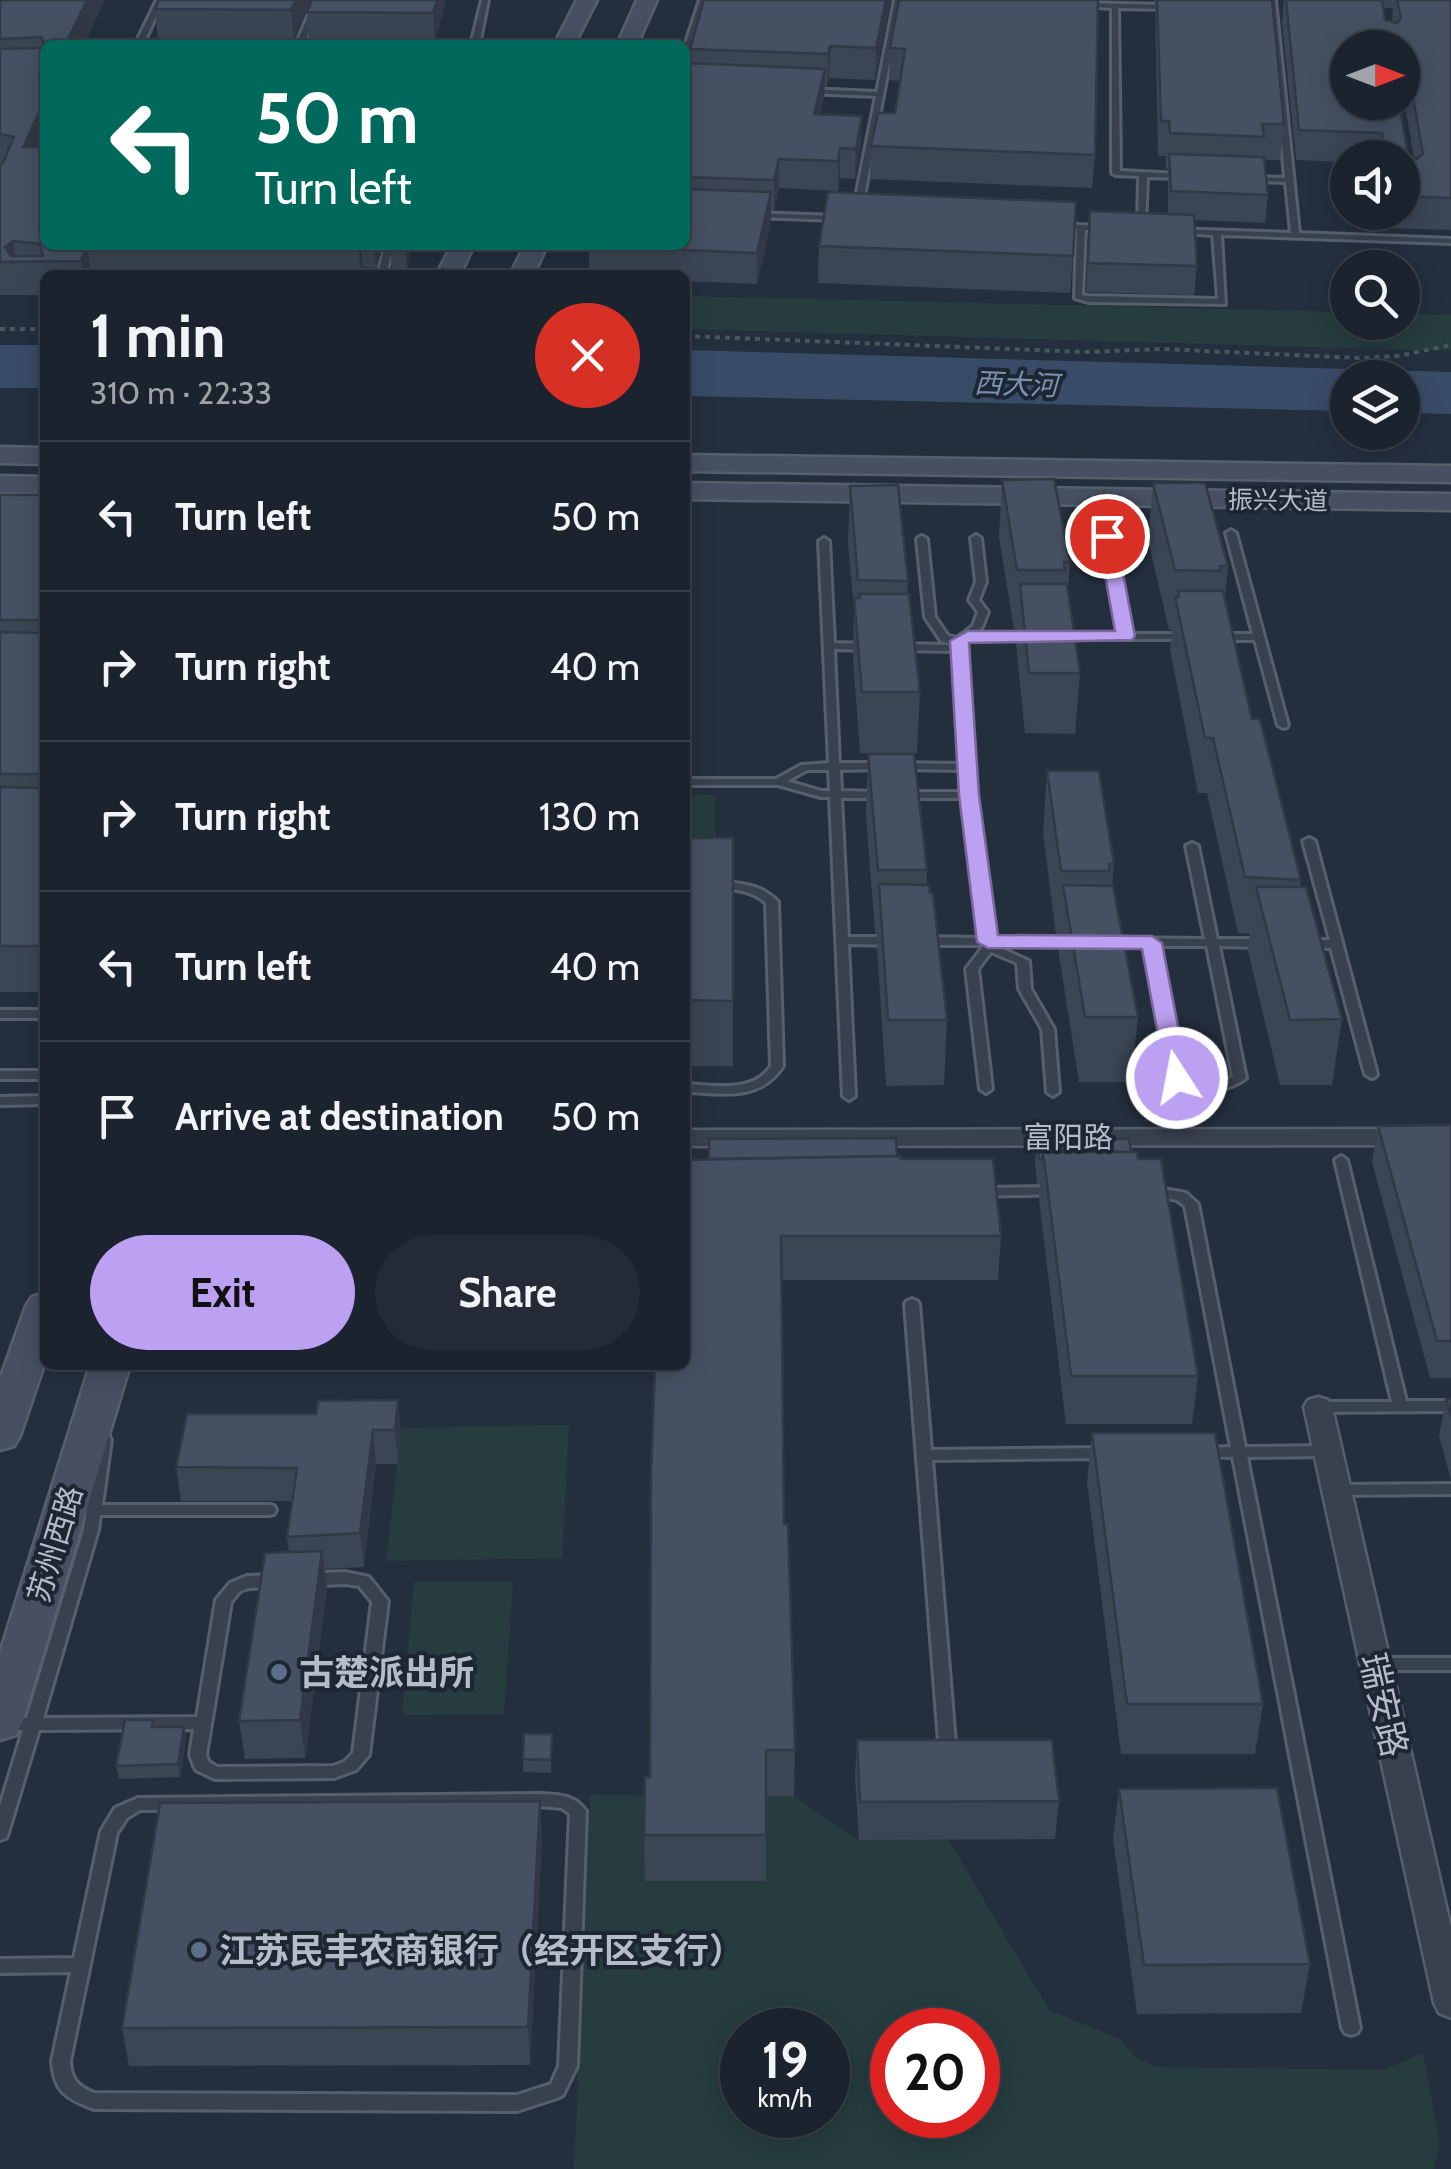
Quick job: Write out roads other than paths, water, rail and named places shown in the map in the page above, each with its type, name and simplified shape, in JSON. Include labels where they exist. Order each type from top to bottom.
[{"type":"main road","points":[[567,40],[587,0]]},
{"type":"main road","points":[[629,40],[647,0]]},
{"type":"main road","points":[[0,455],[40,456]]},
{"type":"main road","name":"振兴大道","points":[[690,463],[1451,474]]},
{"type":"main road","points":[[0,484],[40,484]]},
{"type":"main road","name":"振兴大道","points":[[690,491],[1451,502]]},
{"type":"main road","points":[[0,1436],[40,1320]]},
{"type":"main road","name":"苏州西路","points":[[11,1723],[106,1376]]},
{"type":"street","name":"富阳路","points":[[690,1138],[1451,1137]]},
{"type":"street","name":"瑞安路","points":[[1318,1407],[1451,2003]]},
{"type":"lane","points":[[141,40],[160,0]]},
{"type":"lane","points":[[302,40],[318,0]]},
{"type":"lane","points":[[475,40],[485,0]]},
{"type":"lane","points":[[690,41],[703,0]]},
{"type":"lane","points":[[743,215],[856,219],[898,0]]},
{"type":"lane","points":[[1272,0],[1295,235]]},
{"type":"lane","points":[[1064,4],[1174,8]]},
{"type":"lane","points":[[1115,6],[1116,173],[1198,176]]},
{"type":"lane","points":[[1254,10],[1292,11]]},
{"type":"lane","points":[[802,91],[880,94]]},
{"type":"lane","points":[[1142,230],[1143,174]]},
{"type":"lane","points":[[1235,178],[1290,180]]},
{"type":"lane","points":[[1044,226],[1112,228]]},
{"type":"lane","points":[[1081,227],[1078,296],[1106,300],[1222,302],[1217,232]]},
{"type":"lane","points":[[1127,229],[1451,240]]},
{"type":"lane","points":[[1230,533],[1283,725]]},
{"type":"lane","points":[[1107,536],[1126,636]]},
{"type":"lane","points":[[976,538],[981,582],[974,600],[983,612],[963,642],[966,767],[988,944],[972,969],[986,1089]]},
{"type":"lane","points":[[922,539],[930,617],[945,639],[963,642]]},
{"type":"lane","points":[[824,540],[849,1096]]},
{"type":"lane","points":[[830,646],[1126,636],[1259,637]]},
{"type":"lane","points":[[778,782],[805,767],[966,767]]},
{"type":"lane","points":[[690,782],[778,782],[802,791],[835,794],[969,795]]},
{"type":"lane","points":[[1309,841],[1371,1074]]},
{"type":"lane","points":[[1152,943],[1177,1078],[1208,1086],[1231,1084],[1240,1078],[1192,846]]},
{"type":"lane","points":[[690,887],[752,888],[764,892],[772,902],[778,1066],[773,1078],[760,1085],[690,1088]]},
{"type":"lane","points":[[842,940],[1336,944]]},
{"type":"lane","points":[[988,944],[1023,961],[1025,989],[1048,1029],[1053,1092]]},
{"type":"lane","points":[[0,1014],[40,1014]]},
{"type":"lane","points":[[0,1075],[40,1075]]},
{"type":"lane","points":[[0,1100],[40,1100]]},
{"type":"lane","points":[[1342,1160],[1400,1406]]},
{"type":"lane","points":[[964,1192],[1064,1191]]},
{"type":"lane","points":[[1124,1191],[1166,1192],[1191,1204],[1351,2028]]},
{"type":"lane","points":[[912,1304],[948,1764]]},
{"type":"lane","points":[[0,1833],[11,1723],[94,1510],[104,1454],[106,1376]]},
{"type":"lane","points":[[1318,1407],[1451,1406]]},
{"type":"lane","points":[[1180,1452],[1328,1451]]},
{"type":"lane","points":[[924,1455],[1121,1453]]},
{"type":"lane","points":[[1336,1490],[1451,1490]]},
{"type":"lane","points":[[94,1510],[268,1510]]},
{"type":"lane","points":[[345,1578],[364,1581],[373,1588],[380,1601],[366,1716],[360,1755],[350,1766],[334,1772],[214,1773],[202,1766],[198,1755],[204,1723],[224,1600],[235,1586],[266,1579],[345,1578]]},
{"type":"lane","points":[[1375,1664],[1451,1664]]},
{"type":"lane","points":[[11,1723],[204,1723]]},
{"type":"lane","points":[[539,1800],[566,1802],[578,1811],[568,2066],[557,2090],[517,2103],[94,2101],[72,2094],[61,2080],[61,2061],[82,1964],[109,1831],[121,1813],[138,1804],[539,1800]]},
{"type":"lane","points":[[0,1966],[82,1964]]},
{"type":"water","points":[[0,345],[40,345],[40,388],[0,388]]},
{"type":"water","name":"西大河","points":[[690,350],[1330,369],[1330,411],[690,396]]},
{"type":"water","points":[[1420,371],[1451,372],[1451,414],[1420,413]]},
{"type":"place","name":"古楚派出所","points":[[279,1672]]},
{"type":"place","name":"江苏民丰农商银行（经开区支行）","points":[[199,1950]]}]
